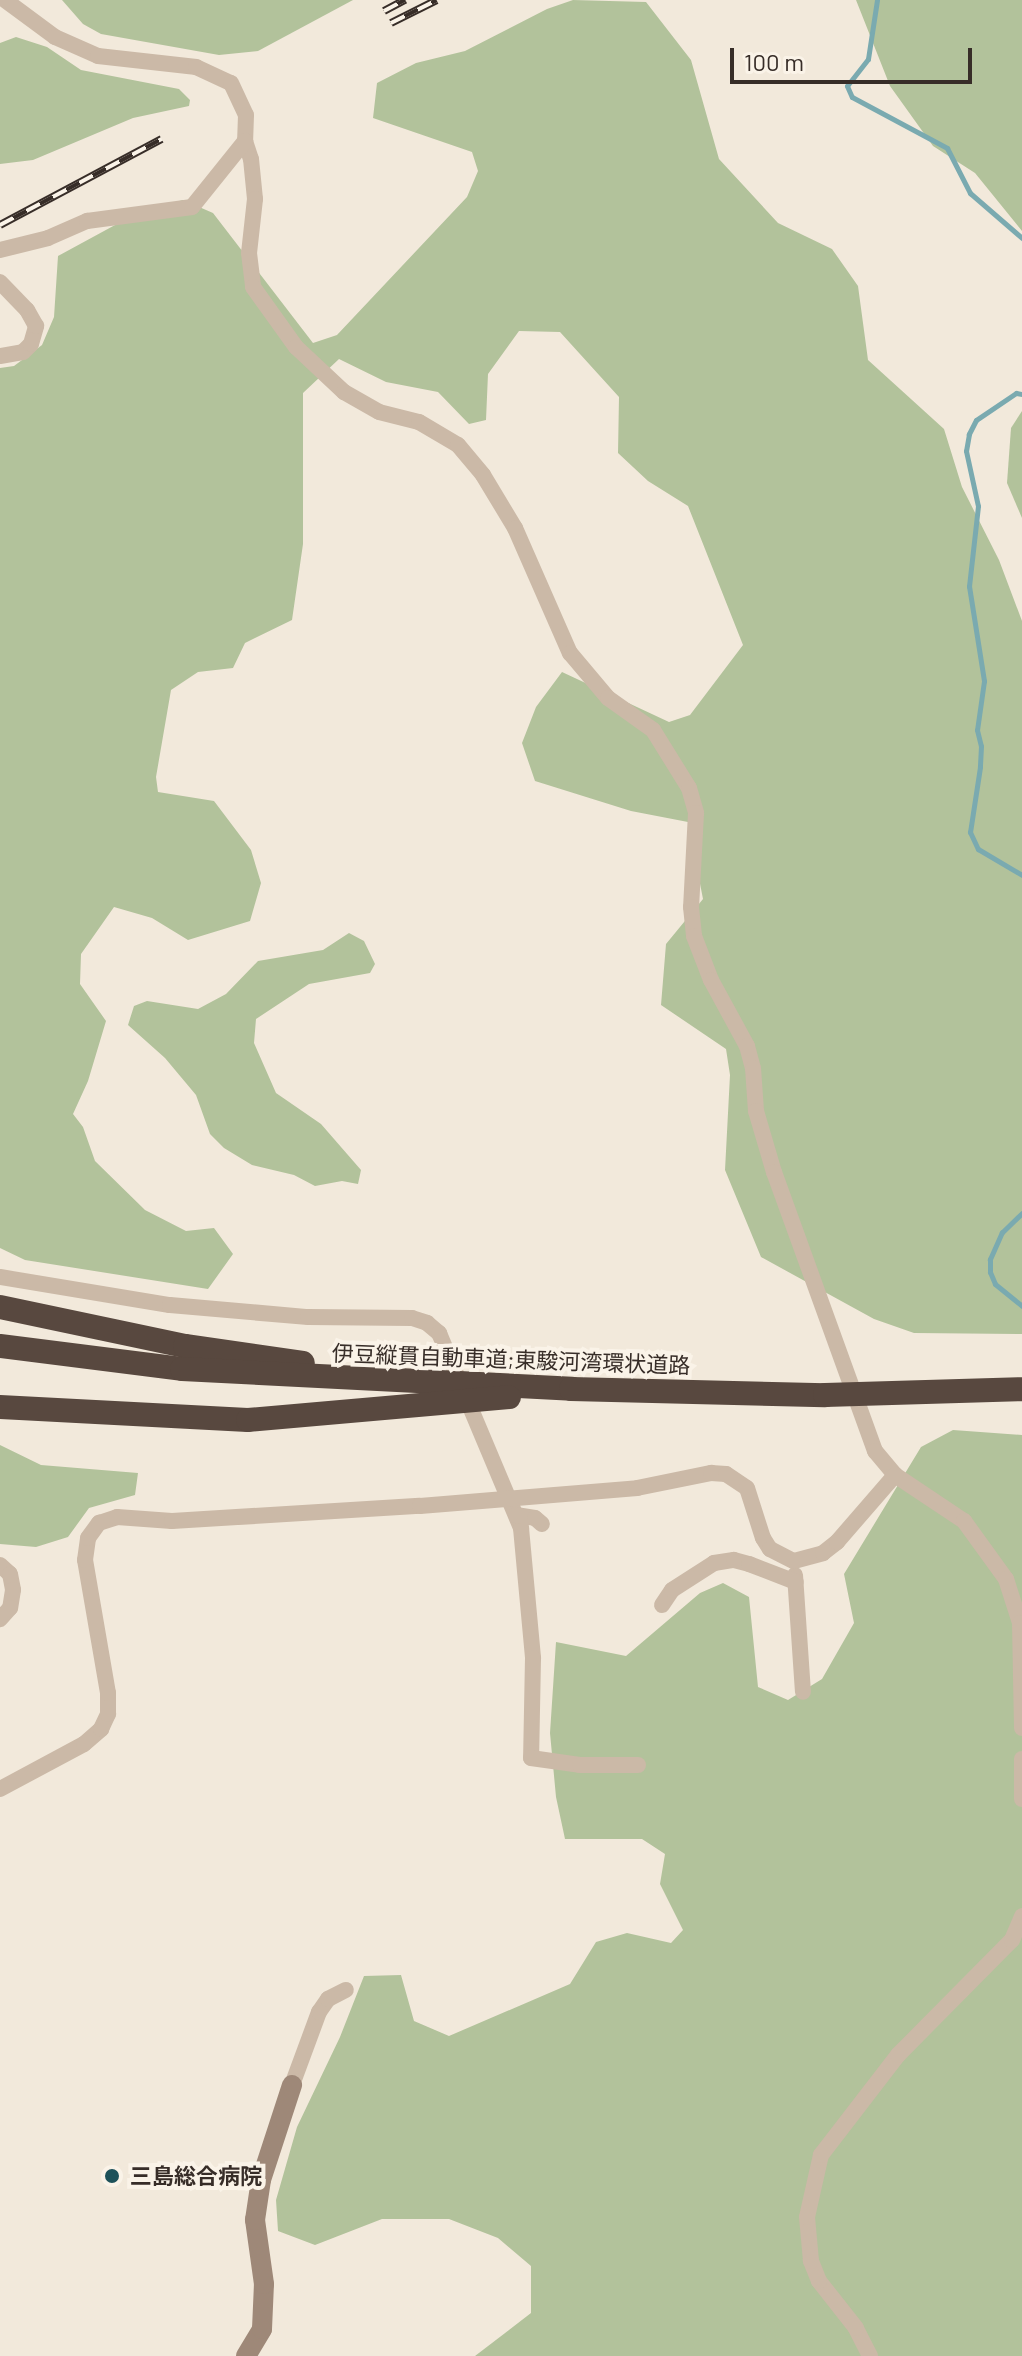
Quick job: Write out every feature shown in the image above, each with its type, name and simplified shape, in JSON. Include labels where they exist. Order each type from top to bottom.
[{"type":"highway","points":[[0,1307],[185,1346],[440,1382]]},
{"type":"highway","name":"伊豆縦貫自動車道;東駿河湾環状道路","points":[[0,1346],[182,1369],[571,1389],[825,1395],[1022,1389]]},
{"type":"highway","points":[[0,1407],[248,1420],[331,1411],[440,1406],[571,1389]]},
{"type":"street","points":[[8,2],[55,37],[98,56],[196,67],[231,83],[246,115],[245,141],[251,159],[255,199],[249,253],[253,287],[296,347],[344,392],[379,412],[419,422],[458,445],[483,475],[515,528],[570,653],[608,698],[653,730],[689,788],[696,813],[691,907],[694,936],[711,980],[747,1046],[753,1068],[756,1111],[774,1172],[875,1451],[895,1475],[964,1521],[1006,1579],[1020,1623],[1022,1728]]},
{"type":"street","points":[[0,250],[48,238],[87,221],[192,207],[245,141]]},
{"type":"street","points":[[0,282],[27,310],[36,326],[31,344],[23,352],[0,356]]},
{"type":"street","points":[[0,1277],[170,1305],[308,1317],[412,1318],[439,1333],[510,1498],[527,1564],[533,1658],[531,1758],[580,1765],[638,1765]]},
{"type":"street","points":[[0,1789],[84,1744],[101,1729],[108,1714],[108,1693],[85,1560],[88,1538],[99,1523],[117,1517],[172,1521],[637,1488],[711,1473],[726,1474],[747,1488],[763,1538],[770,1549],[794,1561],[823,1553],[837,1542],[895,1475]]},
{"type":"street","points":[[516,1515],[535,1518],[542,1524]]},
{"type":"street","points":[[662,1605],[672,1590],[714,1563],[734,1560],[796,1582]]},
{"type":"street","points":[[794,1561],[803,1692]]},
{"type":"street","points":[[0,1565],[10,1574],[13,1590],[10,1608],[0,1619]]},
{"type":"street","points":[[1022,1759],[1022,1799]]},
{"type":"street","points":[[870,2356],[856,2328],[819,2281],[811,2261],[807,2217],[821,2155],[906,2047],[1012,1940],[1022,1916]]},
{"type":"street","points":[[246,2356],[262,2329],[264,2284],[255,2220],[261,2180],[319,2012],[328,1999],[346,1990]]},
{"type":"green space","points":[[62,0],[353,0],[258,51],[219,55],[101,34],[83,24]]},
{"type":"green space","points":[[573,0],[646,2],[691,60],[719,159],[778,223],[832,249],[858,286],[868,360],[944,429],[962,487],[999,560],[1022,621],[1022,1334],[914,1333],[874,1319],[761,1257],[725,1170],[730,1075],[726,1049],[661,1005],[666,944],[703,899],[688,822],[631,811],[535,781],[522,743],[536,707],[562,672],[669,722],[690,715],[743,645],[688,506],[648,481],[618,453],[619,397],[560,332],[519,331],[488,374],[486,420],[469,424],[438,392],[386,382],[339,359],[303,393],[303,544],[292,620],[245,643],[233,668],[198,672],[171,690],[156,777],[158,792],[214,801],[251,850],[261,883],[250,921],[188,940],[152,918],[114,907],[81,954],[80,984],[106,1021],[88,1081],[73,1114],[83,1127],[95,1161],[145,1210],[186,1231],[214,1228],[233,1254],[208,1289],[25,1260],[0,1248],[0,368],[14,366],[42,345],[54,317],[58,256],[139,212],[183,200],[213,213],[313,343],[337,335],[467,197],[478,171],[472,152],[373,118],[377,83],[416,63],[465,51],[547,9]]},
{"type":"green space","points":[[856,0],[1022,0],[1022,231],[975,173],[933,146],[890,86]]},
{"type":"green space","points":[[16,37],[47,47],[81,70],[179,89],[190,100],[189,106],[133,118],[33,160],[0,164],[0,43]]},
{"type":"green space","points":[[1022,411],[1022,518],[1007,483],[1011,428]]},
{"type":"green space","points":[[349,933],[364,941],[375,964],[370,973],[309,984],[256,1019],[254,1043],[276,1093],[321,1124],[361,1170],[358,1184],[342,1181],[315,1186],[294,1175],[252,1165],[224,1148],[210,1134],[196,1095],[165,1058],[128,1025],[134,1006],[147,1001],[198,1009],[226,994],[258,961],[323,950]]},
{"type":"green space","points":[[953,1430],[1022,1435],[1022,2356],[475,2356],[531,2313],[531,2266],[498,2238],[449,2219],[382,2219],[315,2245],[278,2231],[276,2200],[297,2127],[340,2037],[364,1976],[401,1975],[414,2021],[449,2036],[570,1984],[596,1942],[627,1933],[671,1943],[683,1930],[660,1884],[665,1854],[642,1839],[565,1839],[556,1797],[550,1733],[556,1642],[626,1656],[700,1593],[723,1583],[749,1597],[758,1687],[788,1700],[822,1679],[854,1623],[844,1574],[921,1447]]},
{"type":"green space","points":[[0,1445],[41,1465],[138,1473],[135,1495],[89,1508],[68,1537],[36,1547],[0,1544]]},
{"type":"waterway","points":[[877,0],[868,59],[847,86],[852,97],[947,148],[970,193],[1022,238]]},
{"type":"waterway","points":[[1022,394],[1016,393],[976,420],[966,451],[978,506],[969,586],[984,681],[977,730],[981,746],[980,767],[970,832],[978,849],[1022,875]]},
{"type":"waterway","points":[[1022,1213],[1002,1232],[990,1259],[990,1272],[995,1284],[1022,1306]]},
{"type":"railway","points":[[384,11],[405,0]]},
{"type":"railway","points":[[391,23],[437,0]]},
{"type":"railway","points":[[0,225],[162,139]]},
{"type":"place","name":"三島総合病院","points":[[112,2176]]}]
